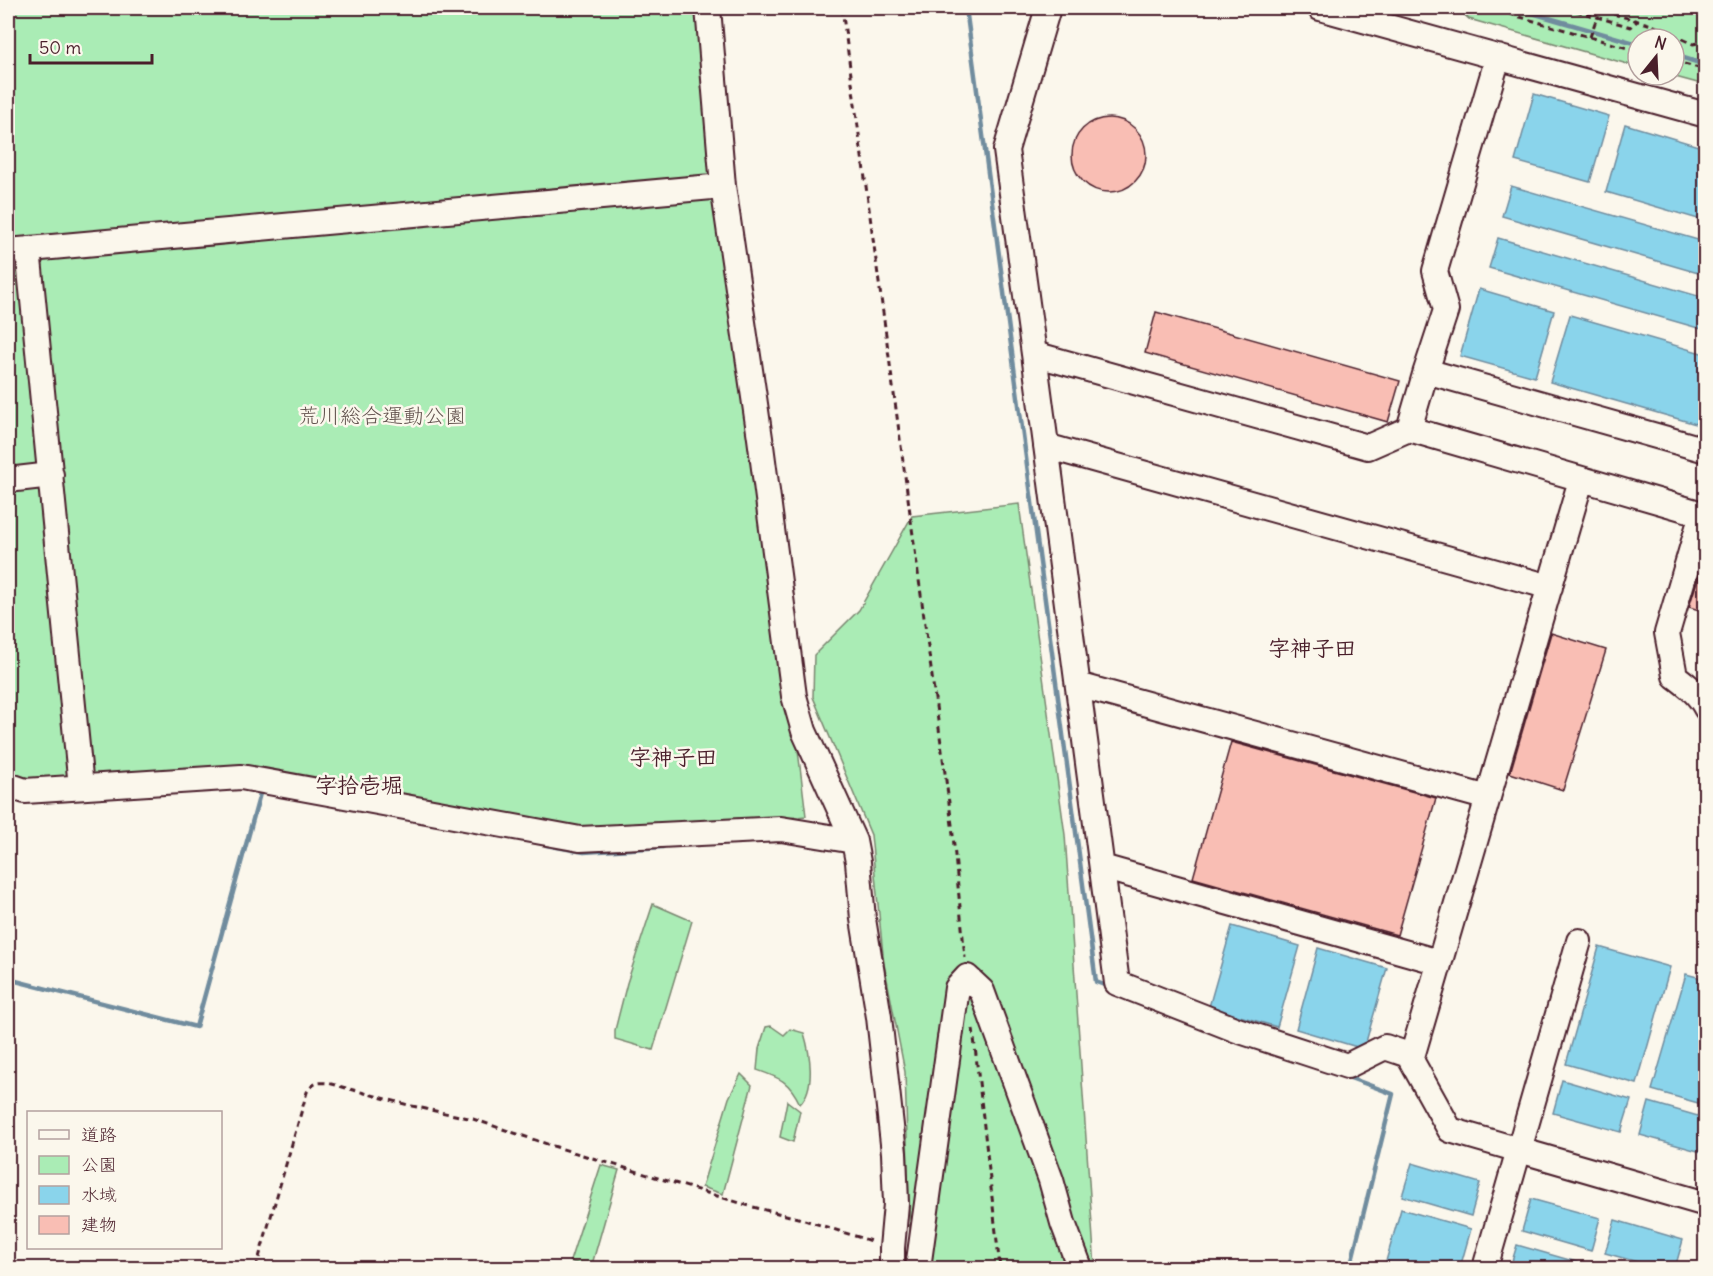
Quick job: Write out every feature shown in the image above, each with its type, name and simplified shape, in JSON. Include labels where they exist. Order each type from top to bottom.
[{"type":"street","points":[[708,8],[723,186],[762,449],[794,696],[804,731],[854,841],[858,862],[863,919],[879,1017],[894,1153],[896,1204],[892,1258]]},
{"type":"street","points":[[1048,8],[1006,150],[1117,983],[1237,1030],[1347,1066],[1385,1047],[1412,1056]]},
{"type":"street","points":[[1320,8],[1706,115]]},
{"type":"street","points":[[1409,429],[1446,310],[1435,271],[1498,57]]},
{"type":"street","points":[[81,787],[51,475],[18,250],[723,186]]},
{"type":"street","points":[[1034,354],[1368,447],[1409,429],[1704,515],[1667,633],[1675,676],[1692,689],[1706,708]]},
{"type":"street","points":[[1426,371],[1706,450]]},
{"type":"street","points":[[1046,446],[1550,587]]},
{"type":"street","points":[[8,480],[51,475]]},
{"type":"street","points":[[1581,480],[1411,1060],[1450,1130],[1706,1204]]},
{"type":"street","points":[[1078,685],[1488,798]]},
{"type":"street","points":[[8,785],[25,791],[241,777],[580,839],[781,829],[854,841]]},
{"type":"street","points":[[1102,867],[1439,962]]},
{"type":"street","points":[[1485,1269],[1579,941]]},
{"type":"street","points":[[918,1269],[957,988],[967,977],[982,991],[1051,1180],[1080,1269]]},
{"type":"path","points":[[842,8],[950,813],[968,983],[967,977]]},
{"type":"path","points":[[1489,8],[1626,47]]},
{"type":"path","points":[[1556,8],[1565,8],[1596,19],[1631,27],[1637,21]]},
{"type":"path","points":[[1593,8],[1652,25],[1693,44],[1706,42]]},
{"type":"path","points":[[1591,36],[1596,19]]},
{"type":"path","points":[[1686,64],[1706,70]]},
{"type":"path","points":[[973,1029],[1000,1269]]},
{"type":"path","points":[[256,1269],[307,1092],[317,1082],[473,1119],[753,1207],[798,1218],[892,1258]]},
{"type":"green space","name":"荒川総合運動公園","points":[[8,8],[708,8],[806,816],[642,833],[563,833],[239,769],[17,787],[8,816]]},
{"type":"green space","points":[[1449,8],[1685,8],[1705,13],[1705,85],[1686,80],[1686,27],[1626,27],[1626,64],[1469,19],[1460,11]]},
{"type":"green space","points":[[1019,504],[1065,835],[1095,1268],[911,1268],[905,1072],[884,964],[871,835],[813,697],[814,655],[859,610],[912,516]]},
{"type":"green space","points":[[653,904],[692,921],[653,1050],[615,1039],[615,1030],[627,983]]},
{"type":"green space","points":[[771,1026],[784,1035],[790,1029],[804,1033],[810,1060],[810,1080],[805,1097],[800,1104],[792,1090],[783,1081],[757,1070],[759,1049],[766,1027]]},
{"type":"green space","points":[[741,1074],[752,1085],[723,1194],[702,1187],[729,1098]]},
{"type":"green space","points":[[787,1101],[800,1111],[793,1142],[780,1137]]},
{"type":"green space","points":[[601,1165],[619,1170],[591,1268],[570,1261]]},
{"type":"water","points":[[1534,94],[1609,116],[1590,182],[1515,161]]},
{"type":"water","points":[[1625,124],[1705,148],[1705,221],[1606,192]]},
{"type":"water","points":[[1511,186],[1705,242],[1705,275],[1502,216]]},
{"type":"water","points":[[1498,238],[1705,298],[1705,330],[1489,268]]},
{"type":"water","points":[[1479,289],[1554,311],[1535,377],[1460,356]]},
{"type":"water","points":[[1570,315],[1705,354],[1705,392],[1696,424],[1550,382]]},
{"type":"water","points":[[1232,926],[1300,946],[1277,1027],[1209,1007]]},
{"type":"water","points":[[1599,947],[1670,967],[1637,1084],[1566,1064]]},
{"type":"water","points":[[1318,948],[1387,968],[1364,1049],[1296,1029]]},
{"type":"water","points":[[1686,974],[1705,979],[1705,1105],[1652,1090]]},
{"type":"water","points":[[1562,1080],[1631,1100],[1621,1132],[1553,1113]]},
{"type":"water","points":[[1649,1102],[1705,1118],[1705,1153],[1640,1135]]},
{"type":"water","points":[[1412,1163],[1480,1183],[1471,1216],[1402,1196]]},
{"type":"water","points":[[1531,1199],[1600,1218],[1591,1251],[1522,1231]]},
{"type":"water","points":[[1401,1209],[1471,1229],[1460,1268],[1384,1268]]},
{"type":"water","points":[[1615,1220],[1683,1240],[1675,1268],[1659,1268],[1605,1253]]},
{"type":"water","points":[[1517,1245],[1587,1265],[1586,1268],[1510,1268]]},
{"type":"building","points":[[1109,118],[1123,121],[1135,129],[1143,141],[1146,155],[1143,169],[1135,181],[1123,189],[1109,192],[1095,189],[1083,181],[1075,169],[1072,155],[1075,141],[1083,129],[1095,121]]},
{"type":"building","points":[[1156,312],[1400,381],[1388,422],[1145,353]]},
{"type":"building","points":[[1706,553],[1706,612],[1689,607]]},
{"type":"building","points":[[1551,633],[1606,650],[1563,790],[1510,773]]},
{"type":"building","points":[[1231,742],[1436,798],[1397,935],[1193,878]]},
{"type":"waterway","points":[[966,8],[1096,982],[1110,987]]},
{"type":"waterway","points":[[1515,8],[1626,40]]},
{"type":"waterway","points":[[1686,59],[1706,65]]},
{"type":"waterway","points":[[8,979],[196,1027],[261,790],[264,791]]},
{"type":"waterway","points":[[546,845],[584,852],[663,847]]},
{"type":"waterway","points":[[1345,1076],[1393,1094],[1350,1268]]},
{"type":"district","name":"字神子田","points":[[1312,648]]},
{"type":"district","name":"字神子田","points":[[673,757]]},
{"type":"district","name":"字拾壱堀","points":[[359,785]]}]
